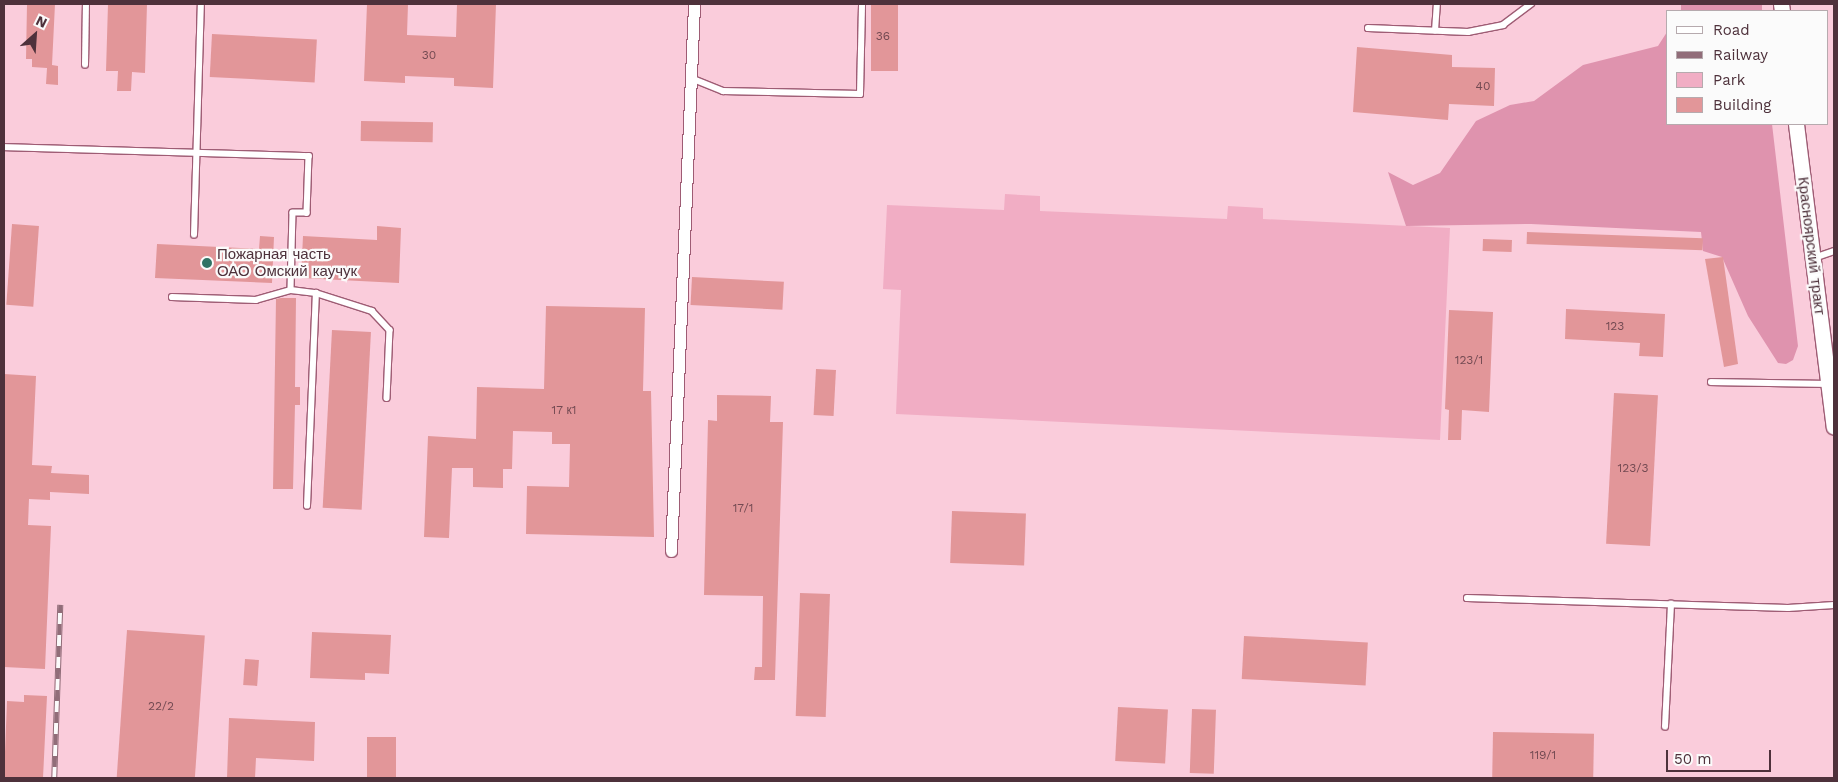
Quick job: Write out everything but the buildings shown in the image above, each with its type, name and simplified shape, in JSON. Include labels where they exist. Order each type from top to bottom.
[{"type":"main road","name":"Красноярский тракт","points":[[1796,125],[1812,259],[1831,383],[1834,428]]},
{"type":"street","points":[[671,551],[694,4]]},
{"type":"lane","points":[[85,65],[86,4]]},
{"type":"lane","points":[[194,235],[201,4]]},
{"type":"lane","points":[[691,78],[723,91],[860,94],[862,4]]},
{"type":"lane","points":[[1436,31],[1437,4]]},
{"type":"lane","points":[[1368,28],[1468,32],[1503,25],[1531,4]]},
{"type":"lane","points":[[4,147],[309,156],[307,213],[293,213],[291,290]]},
{"type":"lane","points":[[1812,259],[1834,251]]},
{"type":"lane","points":[[172,297],[256,300],[291,290],[316,293],[372,311],[390,330],[387,398]]},
{"type":"lane","points":[[307,506],[316,293]]},
{"type":"lane","points":[[1711,382],[1831,383]]},
{"type":"lane","points":[[1467,598],[1788,608],[1834,605]]},
{"type":"lane","points":[[1665,727],[1671,604]]},
{"type":"green space","points":[[1005,194],[1040,196],[1040,211],[1227,219],[1228,206],[1263,208],[1263,219],[1450,228],[1440,440],[896,414],[901,290],[883,289],[887,205],[1004,210]]},
{"type":"shaded area","points":[[1681,4],[1762,4],[1762,10],[1681,10]]},
{"type":"shaded area","points":[[1666,34],[1666,125],[1772,125],[1798,346],[1793,360],[1786,364],[1778,363],[1748,316],[1722,257],[1703,251],[1701,232],[1531,224],[1406,226],[1388,172],[1413,185],[1440,173],[1476,121],[1510,105],[1534,101],[1583,65],[1658,46]]},
{"type":"railway","points":[[54,778],[60,605]]},
{"type":"place","name":"Пожарная часть ОАО Омский каучук","points":[[207,263]]}]
